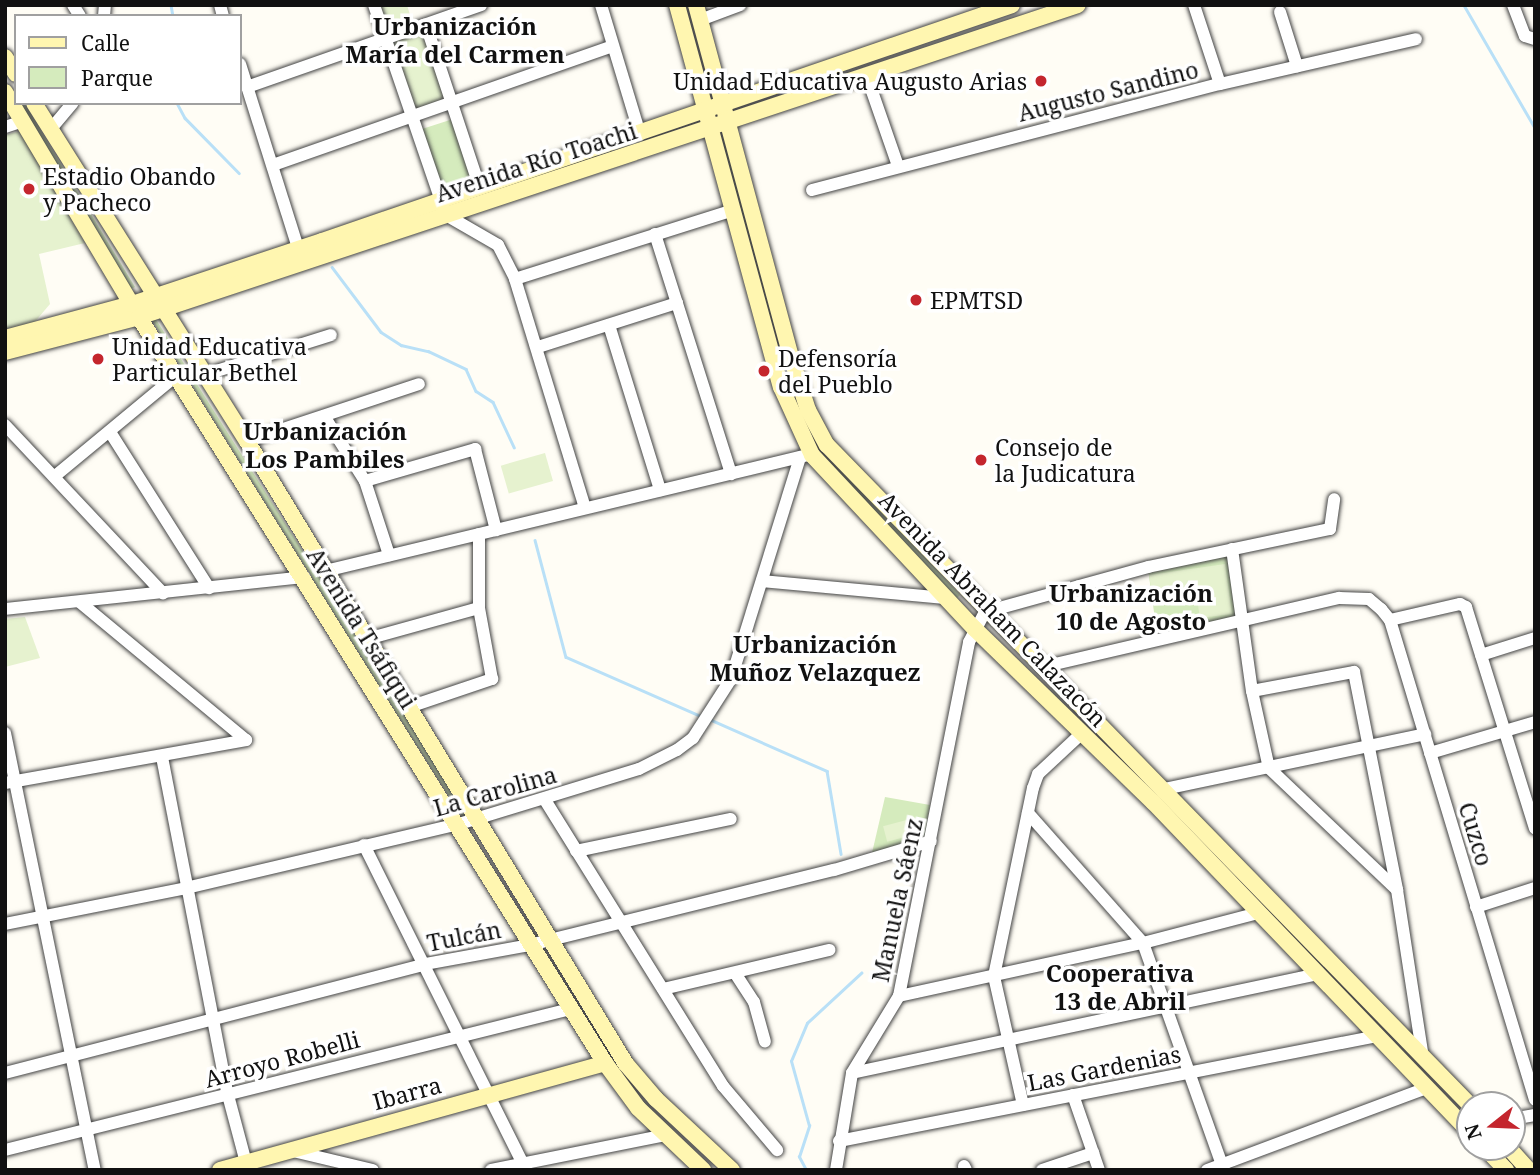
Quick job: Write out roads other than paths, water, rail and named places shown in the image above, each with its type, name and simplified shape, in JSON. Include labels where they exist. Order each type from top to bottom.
[{"type":"main road","name":"Avenida Abraham Calazacón","points":[[677,5],[782,387],[806,456],[975,629],[1082,733],[1456,1118]]},
{"type":"main road","name":"Avenida Río Toachi","points":[[157,302],[444,208],[480,188],[1012,5]]},
{"type":"main road","name":"Avenida Río Toachi","points":[[5,352],[136,310],[298,248],[712,129],[1078,5]]},
{"type":"main road","name":"Avenida Abraham Calazacón","points":[[698,13],[790,354],[816,429],[985,612],[1165,789],[1457,1091]]},
{"type":"main road","name":"Avenida Tsáfiqui","points":[[5,92],[176,376],[459,824],[570,1009],[605,1063],[666,1135],[703,1170]]},
{"type":"main road","name":"Avenida Tsáfiqui","points":[[35,105],[247,441],[626,1064],[656,1099],[732,1170]]},
{"type":"main road","name":"Avenida Río Toachi","points":[[5,338],[136,310]]},
{"type":"main road","name":"Ibarra","points":[[220,1170],[248,1166],[331,1136],[605,1063]]},
{"type":"street","points":[[374,5],[444,208],[498,245],[516,279],[585,508]]},
{"type":"street","points":[[247,87],[481,5]]},
{"type":"street","points":[[601,5],[640,134]]},
{"type":"street","points":[[698,13],[740,5]]},
{"type":"street","points":[[1194,5],[1220,84]]},
{"type":"street","points":[[1513,5],[1525,36],[1534,39]]},
{"type":"street","points":[[1280,12],[1297,66]]},
{"type":"street","points":[[426,25],[480,188]]},
{"type":"street","name":"Augusto Sandino","points":[[812,190],[1220,84],[1416,39]]},
{"type":"street","points":[[273,165],[612,46]]},
{"type":"street","points":[[242,71],[298,248]]},
{"type":"street","points":[[866,75],[898,166]]},
{"type":"street","points":[[50,130],[71,105]]},
{"type":"street","points":[[5,127],[23,121]]},
{"type":"street","points":[[516,279],[734,210]]},
{"type":"street","points":[[655,234],[731,474]]},
{"type":"street","points":[[538,347],[677,303]]},
{"type":"street","points":[[609,325],[660,490]]},
{"type":"street","points":[[204,375],[331,335]]},
{"type":"street","points":[[55,476],[176,376]]},
{"type":"street","points":[[247,441],[419,384]]},
{"type":"street","points":[[324,416],[365,481],[389,555]]},
{"type":"street","points":[[5,425],[163,593]]},
{"type":"street","points":[[110,432],[209,588]]},
{"type":"street","points":[[365,481],[475,449],[496,530]]},
{"type":"street","points":[[326,571],[806,456]]},
{"type":"street","name":"La Carolina","points":[[5,925],[186,888],[459,824],[545,800],[639,769],[693,738],[718,705],[806,456]]},
{"type":"street","points":[[985,612],[1232,549],[1331,529],[1334,499]]},
{"type":"street","points":[[409,707],[489,682],[492,674],[479,608],[479,534]]},
{"type":"street","points":[[1232,549],[1252,691],[1269,768],[1397,890]]},
{"type":"street","points":[[5,609],[304,577]]},
{"type":"street","points":[[762,581],[947,598]]},
{"type":"street","points":[[1042,667],[1357,596],[1369,599],[1390,620],[1464,604],[1503,732],[1531,803],[1535,829]]},
{"type":"street","points":[[10,782],[246,740],[80,602]]},
{"type":"street","points":[[367,639],[479,608]]},
{"type":"street","name":"Manuela Sáenz","points":[[836,1170],[852,1073],[899,996],[975,629],[985,612]]},
{"type":"street","name":"Cuzco","points":[[1390,620],[1535,1100]]},
{"type":"street","points":[[1480,655],[1535,638]]},
{"type":"street","points":[[1252,691],[1351,670],[1397,890],[1422,1052]]},
{"type":"street","points":[[1430,753],[1535,722]]},
{"type":"street","points":[[5,733],[10,782],[42,917],[69,1058],[95,1170]]},
{"type":"street","points":[[1023,1105],[994,976],[1038,774],[1082,733]]},
{"type":"street","points":[[1165,789],[1425,734]]},
{"type":"street","points":[[162,757],[228,1095],[248,1166]]},
{"type":"street","points":[[545,800],[723,1086],[777,1150]]},
{"type":"street","points":[[1028,813],[1143,943],[1223,1167]]},
{"type":"street","points":[[576,851],[731,819]]},
{"type":"street","name":"Tulcán","points":[[5,1073],[215,1021],[425,964],[530,945],[618,920],[834,870],[931,841]]},
{"type":"street","points":[[365,845],[524,1166]]},
{"type":"street","points":[[1476,907],[1535,888]]},
{"type":"street","points":[[899,996],[1143,943],[1258,913]]},
{"type":"street","points":[[663,989],[829,950]]},
{"type":"street","points":[[735,973],[754,1002],[765,1042]]},
{"type":"street","points":[[852,1073],[1318,974]]},
{"type":"street","name":"Arroyo Robelli","points":[[5,1150],[85,1132],[459,1034],[570,1009]]},
{"type":"street","name":"Las Gardenias","points":[[839,1141],[1377,1036]]},
{"type":"street","points":[[1207,1170],[1223,1167],[1426,1088]]},
{"type":"street","points":[[1073,1096],[1099,1170]]},
{"type":"street","points":[[491,1170],[524,1166],[666,1135]]},
{"type":"street","points":[[331,1136],[332,1165]]},
{"type":"street","points":[[290,1150],[332,1165],[373,1170]]},
{"type":"street","points":[[1042,1170],[1093,1153]]},
{"type":"waterway","points":[[171,5],[173,14]]},
{"type":"waterway","points":[[1464,5],[1535,128]]},
{"type":"waterway","points":[[178,105],[185,118],[239,173]]},
{"type":"waterway","points":[[332,267],[381,332],[401,345],[428,351],[466,369],[476,391],[493,402],[514,447]]},
{"type":"waterway","points":[[535,540],[566,657],[703,717]]},
{"type":"waterway","points":[[709,719],[827,771],[841,854]]},
{"type":"waterway","points":[[806,1170],[799,1157],[809,1126],[791,1061],[807,1023],[861,973]]},
{"type":"place","name":"Unidad Educativa Augusto Arias","points":[[1041,81]]},
{"type":"place","name":"Estadio Obando y Pacheco","points":[[29,189]]},
{"type":"place","name":"EPMTSD","points":[[916,300]]},
{"type":"place","name":"Unidad Educativa Particular Bethel","points":[[98,359]]},
{"type":"place","name":"Defensoría del Pueblo","points":[[764,371]]},
{"type":"place","name":"Consejo de la Judicatura","points":[[981,460]]},
{"type":"district","name":"Urbanización María del Carmen","points":[[455,40]]},
{"type":"district","name":"Urbanización Los Pambiles","points":[[325,445]]},
{"type":"district","name":"Urbanización 10 de Agosto","points":[[1131,607]]},
{"type":"district","name":"Urbanización Muñoz Velazquez","points":[[815,658]]},
{"type":"district","name":"Cooperativa 13 de Abril","points":[[1120,987]]}]
